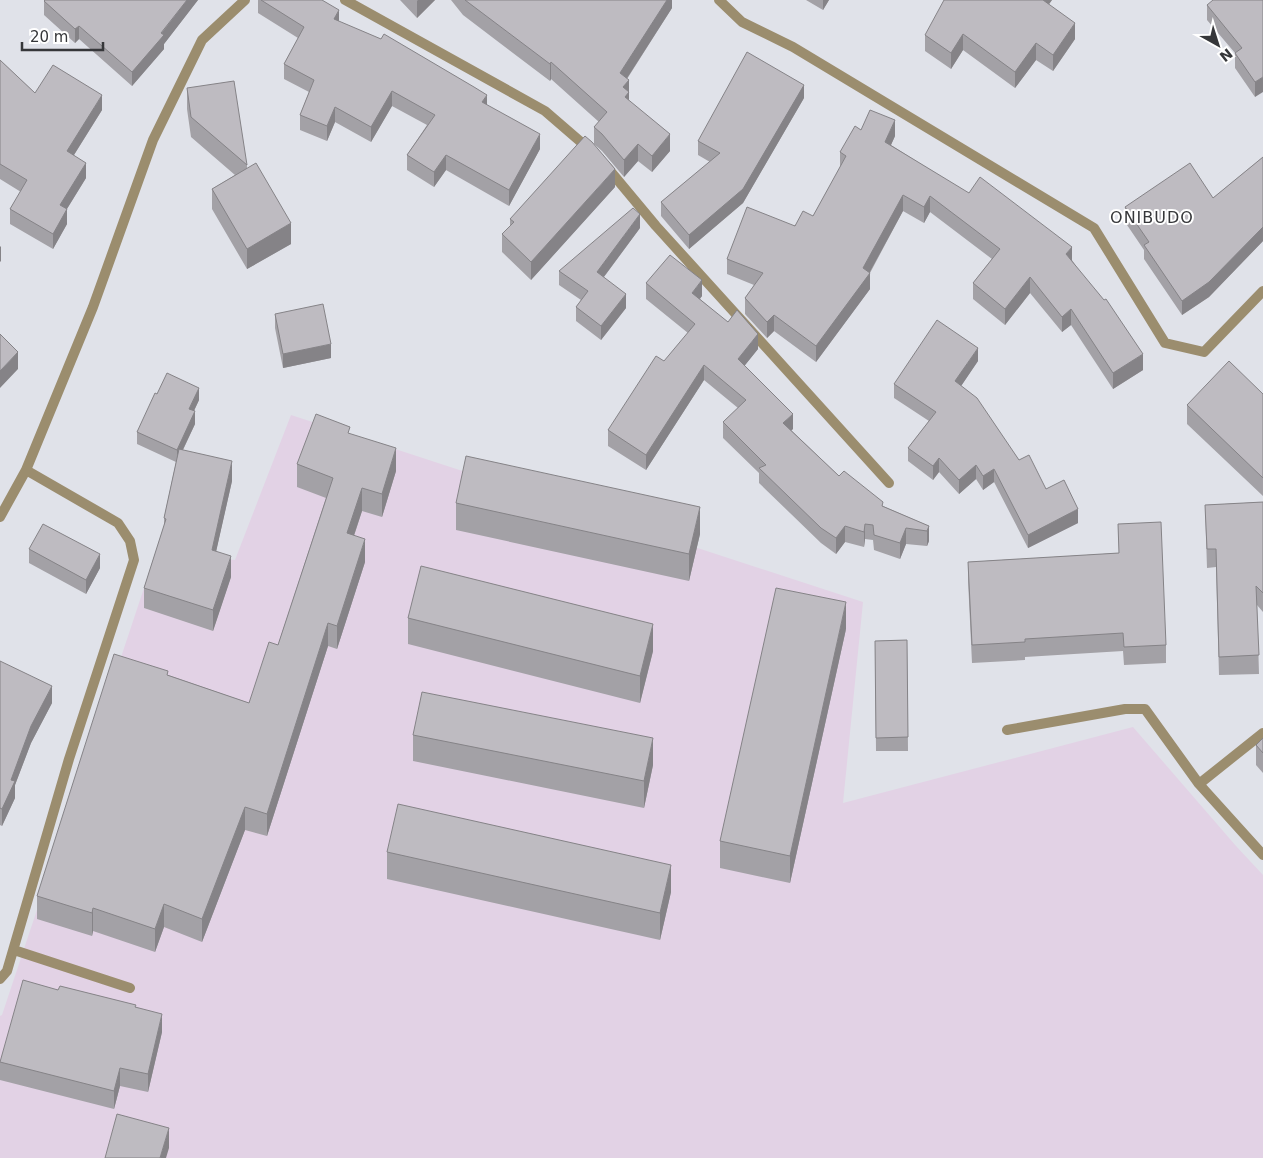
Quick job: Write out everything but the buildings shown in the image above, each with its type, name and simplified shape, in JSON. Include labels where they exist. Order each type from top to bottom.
[{"type":"street","points":[[0,517],[26,470],[94,306],[152,140],[202,40],[245,0]]},
{"type":"street","points":[[345,0],[545,111],[597,155],[656,226],[889,484]]},
{"type":"street","points":[[719,0],[742,22],[794,47],[1094,228],[1165,343],[1204,352],[1263,291]]},
{"type":"street","points":[[0,979],[7,971],[14,950],[69,760],[134,560],[130,541],[118,523],[26,470]]},
{"type":"street","points":[[1007,730],[1126,709],[1145,709],[1199,784],[1263,855]]},
{"type":"street","points":[[1199,784],[1263,733]]},
{"type":"street","points":[[14,950],[130,988]]},
{"type":"shaded area","points":[[291,415],[863,602],[843,803],[1133,727],[1263,875],[1263,1158],[0,1158],[0,1016],[2,1015],[156,552],[235,560]]},
{"type":"district","name":"ONIBUDO","points":[[1152,217]]}]
